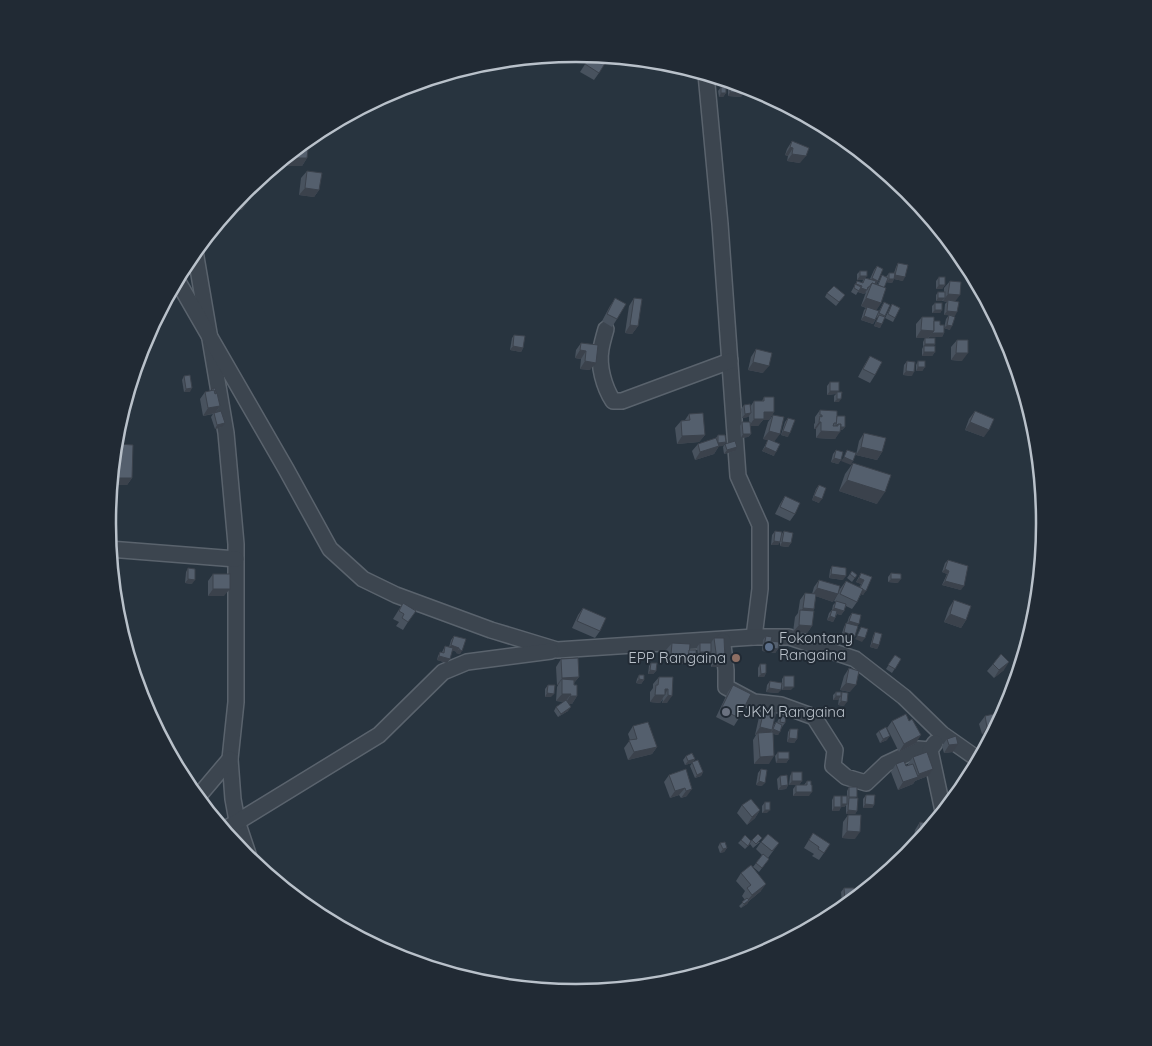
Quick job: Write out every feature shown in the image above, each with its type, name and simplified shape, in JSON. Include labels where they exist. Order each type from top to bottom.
[{"type":"street","points":[[707,82],[720,224],[738,476],[760,525],[760,589],[754,637]]},
{"type":"street","points":[[197,262],[226,433],[236,544],[236,702],[230,759],[233,800],[230,826]]},
{"type":"street","points":[[180,287],[330,549],[363,579],[396,595],[491,630],[557,650]]},
{"type":"street","points":[[606,329],[600,364],[608,393],[613,401],[622,401],[730,361]]},
{"type":"street","points":[[116,550],[236,559]]},
{"type":"street","points":[[230,826],[379,735],[443,672],[467,662],[557,650],[754,637],[789,637],[855,659],[904,697],[942,734],[973,756]]},
{"type":"street","points":[[724,639],[722,645],[726,670],[726,687],[754,702],[781,705],[814,717],[835,750],[833,766],[846,777],[866,783],[886,764],[918,749],[930,750]]},
{"type":"street","points":[[941,803],[930,750],[942,734]]},
{"type":"street","points":[[202,792],[230,759]]},
{"type":"building","points":[[586,62],[605,63],[599,73],[585,64]]},
{"type":"building","points":[[721,87],[726,88],[726,93],[721,93]]},
{"type":"building","points":[[792,141],[809,148],[806,156],[792,154],[793,148],[790,147]]},
{"type":"building","points":[[308,149],[307,158],[296,158]]},
{"type":"building","points":[[307,171],[322,173],[319,190],[305,188]]},
{"type":"building","points":[[898,263],[908,265],[905,277],[895,275]]},
{"type":"building","points":[[877,266],[883,269],[878,281],[872,278]]},
{"type":"building","points":[[860,271],[867,271],[867,276],[860,276]]},
{"type":"building","points":[[889,273],[895,273],[894,279],[889,279]]},
{"type":"building","points":[[882,275],[888,278],[884,288],[878,285]]},
{"type":"building","points":[[939,277],[945,277],[945,285],[939,285]]},
{"type":"building","points":[[865,278],[876,281],[867,290],[856,284],[857,281],[863,283]]},
{"type":"building","points":[[950,281],[961,282],[960,295],[948,294]]},
{"type":"building","points":[[872,283],[886,288],[881,303],[866,298]]},
{"type":"building","points":[[855,284],[861,287],[859,291],[854,288]]},
{"type":"building","points":[[834,286],[845,295],[839,302],[827,293]]},
{"type":"building","points":[[938,292],[945,292],[945,298],[938,298]]},
{"type":"building","points":[[615,298],[626,304],[617,319],[607,314]]},
{"type":"building","points":[[634,298],[642,299],[638,326],[630,325]]},
{"type":"building","points":[[948,300],[959,302],[957,312],[947,311]]},
{"type":"building","points":[[884,302],[890,305],[885,316],[879,313]]},
{"type":"building","points":[[935,303],[942,303],[942,310],[935,310]]},
{"type":"building","points":[[892,304],[900,308],[895,318],[888,314]]},
{"type":"building","points":[[867,307],[879,311],[875,320],[864,316]]},
{"type":"building","points":[[879,315],[885,317],[882,324],[876,322]]},
{"type":"building","points":[[949,315],[955,317],[952,326],[947,325]]},
{"type":"building","points":[[922,317],[934,317],[934,331],[921,330]]},
{"type":"building","points":[[934,321],[940,321],[940,325],[944,325],[944,333],[932,333],[934,331]]},
{"type":"building","points":[[514,335],[525,336],[523,348],[513,346]]},
{"type":"building","points":[[925,338],[935,338],[935,344],[925,344]]},
{"type":"building","points":[[957,340],[968,340],[968,353],[956,353]]},
{"type":"building","points":[[581,343],[598,345],[596,363],[585,361],[586,351],[580,350]]},
{"type":"building","points":[[924,346],[935,346],[935,352],[924,352]]},
{"type":"building","points":[[756,349],[772,353],[769,366],[753,362]]},
{"type":"building","points":[[870,356],[882,362],[875,375],[863,369]]},
{"type":"building","points":[[907,361],[915,362],[914,372],[906,371]]},
{"type":"building","points":[[918,361],[925,361],[925,367],[918,367]]},
{"type":"building","points":[[190,375],[192,388],[186,389],[184,376]]},
{"type":"building","points":[[830,382],[839,382],[839,391],[830,391]]},
{"type":"building","points":[[214,390],[215,394],[217,393],[220,406],[208,408],[205,392]]},
{"type":"building","points":[[837,392],[842,392],[841,399],[837,399]]},
{"type":"building","points":[[764,397],[774,397],[774,412],[764,412],[764,419],[754,419],[754,401],[764,401]]},
{"type":"building","points":[[750,404],[751,413],[745,414],[744,405]]},
{"type":"building","points":[[820,410],[837,411],[837,423],[834,423],[833,426],[841,424],[840,432],[821,431],[821,422],[819,422],[822,415],[820,415]]},
{"type":"building","points":[[221,411],[225,423],[217,425],[214,413]]},
{"type":"building","points":[[975,411],[994,419],[989,430],[970,422]]},
{"type":"building","points":[[703,413],[705,435],[682,436],[681,421],[690,420],[689,414]]},
{"type":"building","points":[[773,415],[784,417],[780,434],[769,431]]},
{"type":"building","points":[[837,416],[845,416],[845,427],[841,427],[841,424],[836,426]]},
{"type":"building","points":[[788,418],[795,420],[790,433],[783,431]]},
{"type":"building","points":[[742,422],[750,422],[751,434],[743,434]]},
{"type":"building","points":[[864,433],[886,438],[882,452],[861,447]]},
{"type":"building","points":[[718,435],[725,435],[726,442],[718,443]]},
{"type":"building","points":[[716,438],[719,446],[700,452],[698,444]]},
{"type":"building","points":[[768,439],[780,444],[776,452],[765,447]]},
{"type":"building","points":[[735,441],[737,447],[727,450],[725,444]]},
{"type":"building","points":[[122,444],[133,445],[132,478],[118,478]]},
{"type":"building","points":[[836,450],[843,452],[841,460],[834,458]]},
{"type":"building","points":[[847,450],[856,453],[853,461],[844,457]]},
{"type":"building","points":[[853,463],[891,475],[885,492],[847,480]]},
{"type":"building","points":[[819,485],[826,488],[822,499],[814,496]]},
{"type":"building","points":[[785,496],[800,503],[795,514],[780,507]]},
{"type":"building","points":[[775,531],[782,532],[780,542],[774,541]]},
{"type":"building","points":[[784,531],[793,533],[791,543],[782,542]]},
{"type":"building","points":[[948,560],[968,566],[964,586],[945,581],[949,571],[945,569]]},
{"type":"building","points":[[832,566],[846,568],[846,576],[831,574]]},
{"type":"building","points":[[188,568],[195,569],[195,580],[188,579]]},
{"type":"building","points":[[852,571],[857,575],[855,578],[850,574]]},
{"type":"building","points":[[861,573],[872,577],[866,591],[860,588],[864,580],[859,578]]},
{"type":"building","points":[[891,573],[901,574],[901,579],[891,579]]},
{"type":"building","points":[[213,574],[230,574],[230,589],[213,589]]},
{"type":"building","points":[[819,580],[840,586],[838,594],[817,588]]},
{"type":"building","points":[[846,581],[863,589],[857,602],[840,594]]},
{"type":"building","points":[[805,593],[816,594],[814,609],[803,608]]},
{"type":"building","points":[[954,600],[971,606],[966,620],[950,614]]},
{"type":"building","points":[[836,601],[846,604],[844,611],[834,608]]},
{"type":"building","points":[[403,603],[416,611],[408,622],[402,618],[404,614],[399,611]]},
{"type":"building","points":[[583,608],[606,618],[600,631],[577,621]]},
{"type":"building","points":[[800,610],[814,611],[812,626],[799,625]]},
{"type":"building","points":[[832,610],[837,611],[835,618],[830,616]]},
{"type":"building","points":[[852,613],[861,615],[859,624],[849,621]]},
{"type":"building","points":[[846,623],[858,626],[855,636],[844,632]]},
{"type":"building","points":[[861,627],[868,629],[865,638],[857,636]]},
{"type":"building","points":[[875,632],[882,634],[879,645],[872,643]]},
{"type":"building","points":[[454,636],[466,639],[462,651],[451,645]]},
{"type":"building","points":[[766,636],[772,637],[771,641],[779,642],[778,649],[764,647]]},
{"type":"building","points":[[714,638],[724,638],[725,659],[717,660]]},
{"type":"building","points":[[672,643],[690,644],[689,657],[671,655]]},
{"type":"building","points":[[700,643],[711,643],[711,652],[700,652]]},
{"type":"building","points":[[445,646],[453,648],[450,659],[439,656],[440,652],[444,653]]},
{"type":"building","points":[[689,650],[696,650],[696,664],[692,664],[692,660],[688,660]]},
{"type":"building","points":[[1001,654],[1009,662],[999,670],[993,664]]},
{"type":"building","points":[[895,655],[901,659],[895,669],[888,665]]},
{"type":"building","points":[[578,658],[579,677],[562,678],[561,659]]},
{"type":"building","points":[[651,663],[657,663],[656,671],[650,670]]},
{"type":"building","points":[[760,664],[766,664],[766,673],[761,674]]},
{"type":"building","points":[[849,668],[859,671],[856,685],[846,683]]},
{"type":"building","points":[[639,675],[644,675],[644,680],[639,679]]},
{"type":"building","points":[[784,676],[794,676],[794,687],[784,687]]},
{"type":"building","points":[[659,677],[673,677],[672,696],[668,695],[668,689],[665,689],[665,695],[655,695]]},
{"type":"building","points":[[562,679],[574,680],[574,685],[577,685],[577,696],[562,694]]},
{"type":"building","points":[[770,681],[782,683],[781,690],[769,688]]},
{"type":"building","points":[[548,685],[555,685],[554,694],[547,693]]},
{"type":"building","points":[[733,685],[751,694],[739,718],[721,709]]},
{"type":"building","points":[[836,692],[841,692],[841,696],[836,696]]},
{"type":"building","points":[[842,692],[848,693],[847,702],[841,701]]},
{"type":"building","points":[[566,700],[571,707],[561,714],[556,707]]},
{"type":"building","points":[[764,710],[776,712],[772,730],[760,727]]},
{"type":"building","points":[[906,714],[909,721],[912,719],[921,735],[904,744],[892,721]]},
{"type":"building","points":[[994,714],[989,727],[987,727],[985,716]]},
{"type":"building","points":[[781,716],[786,717],[785,723],[780,722]]},
{"type":"building","points":[[648,722],[657,747],[634,752],[629,740],[637,739],[633,726]]},
{"type":"building","points":[[776,722],[782,725],[780,732],[773,729]]},
{"type":"building","points":[[886,727],[890,736],[883,739],[879,731]]},
{"type":"building","points":[[790,729],[798,729],[797,739],[789,738]]},
{"type":"building","points":[[773,732],[774,756],[760,757],[758,733]]},
{"type":"building","points":[[956,736],[958,744],[949,745],[947,739]]},
{"type":"building","points":[[778,752],[789,752],[789,759],[778,759]]},
{"type":"building","points":[[927,752],[933,769],[919,774],[913,757]]},
{"type":"building","points":[[692,753],[695,759],[688,761],[686,756]]},
{"type":"building","points":[[698,760],[703,772],[697,775],[692,762]]},
{"type":"building","points":[[904,761],[906,766],[913,764],[918,777],[903,782],[896,764]]},
{"type":"building","points":[[686,769],[692,789],[686,791],[685,788],[675,791],[669,775]]},
{"type":"building","points":[[761,769],[767,770],[765,783],[759,781]]},
{"type":"building","points":[[792,772],[802,772],[802,781],[792,781]]},
{"type":"building","points":[[787,775],[788,785],[781,786],[780,776]]},
{"type":"building","points":[[807,781],[811,781],[812,792],[796,792],[796,785],[807,785]]},
{"type":"building","points":[[849,787],[857,787],[857,797],[849,797]]},
{"type":"building","points":[[866,795],[875,795],[874,805],[865,804]]},
{"type":"building","points":[[834,796],[841,796],[841,807],[834,807]]},
{"type":"building","points":[[842,796],[847,796],[847,804],[842,804]]},
{"type":"building","points":[[849,798],[858,798],[857,811],[848,810]]},
{"type":"building","points":[[751,799],[760,810],[752,817],[742,805]]},
{"type":"building","points":[[765,802],[770,802],[770,810],[765,810]]},
{"type":"building","points":[[848,815],[861,815],[860,832],[847,831]]},
{"type":"building","points":[[920,822],[925,823],[922,827],[919,831]]},
{"type":"building","points":[[813,833],[830,844],[824,853],[809,840]]},
{"type":"building","points":[[758,834],[762,838],[756,844],[752,840]]},
{"type":"building","points":[[768,834],[779,843],[772,851],[761,842]]},
{"type":"building","points":[[745,835],[751,841],[748,846],[741,840]]},
{"type":"building","points":[[725,842],[727,848],[723,849],[720,843]]},
{"type":"building","points":[[763,854],[769,859],[762,868],[756,863]]},
{"type":"building","points":[[751,865],[766,884],[752,895],[747,888],[751,885],[741,873]]},
{"type":"building","points":[[844,888],[854,888],[854,889],[845,896]]},
{"type":"building","points":[[747,898],[749,900],[744,904],[742,902]]},
{"type":"place","name":"Fokontany Rangaina","points":[[769,647]]},
{"type":"place","name":"EPP Rangaina","points":[[736,658]]},
{"type":"place","name":"FJKM Rangaina","points":[[726,712]]}]
